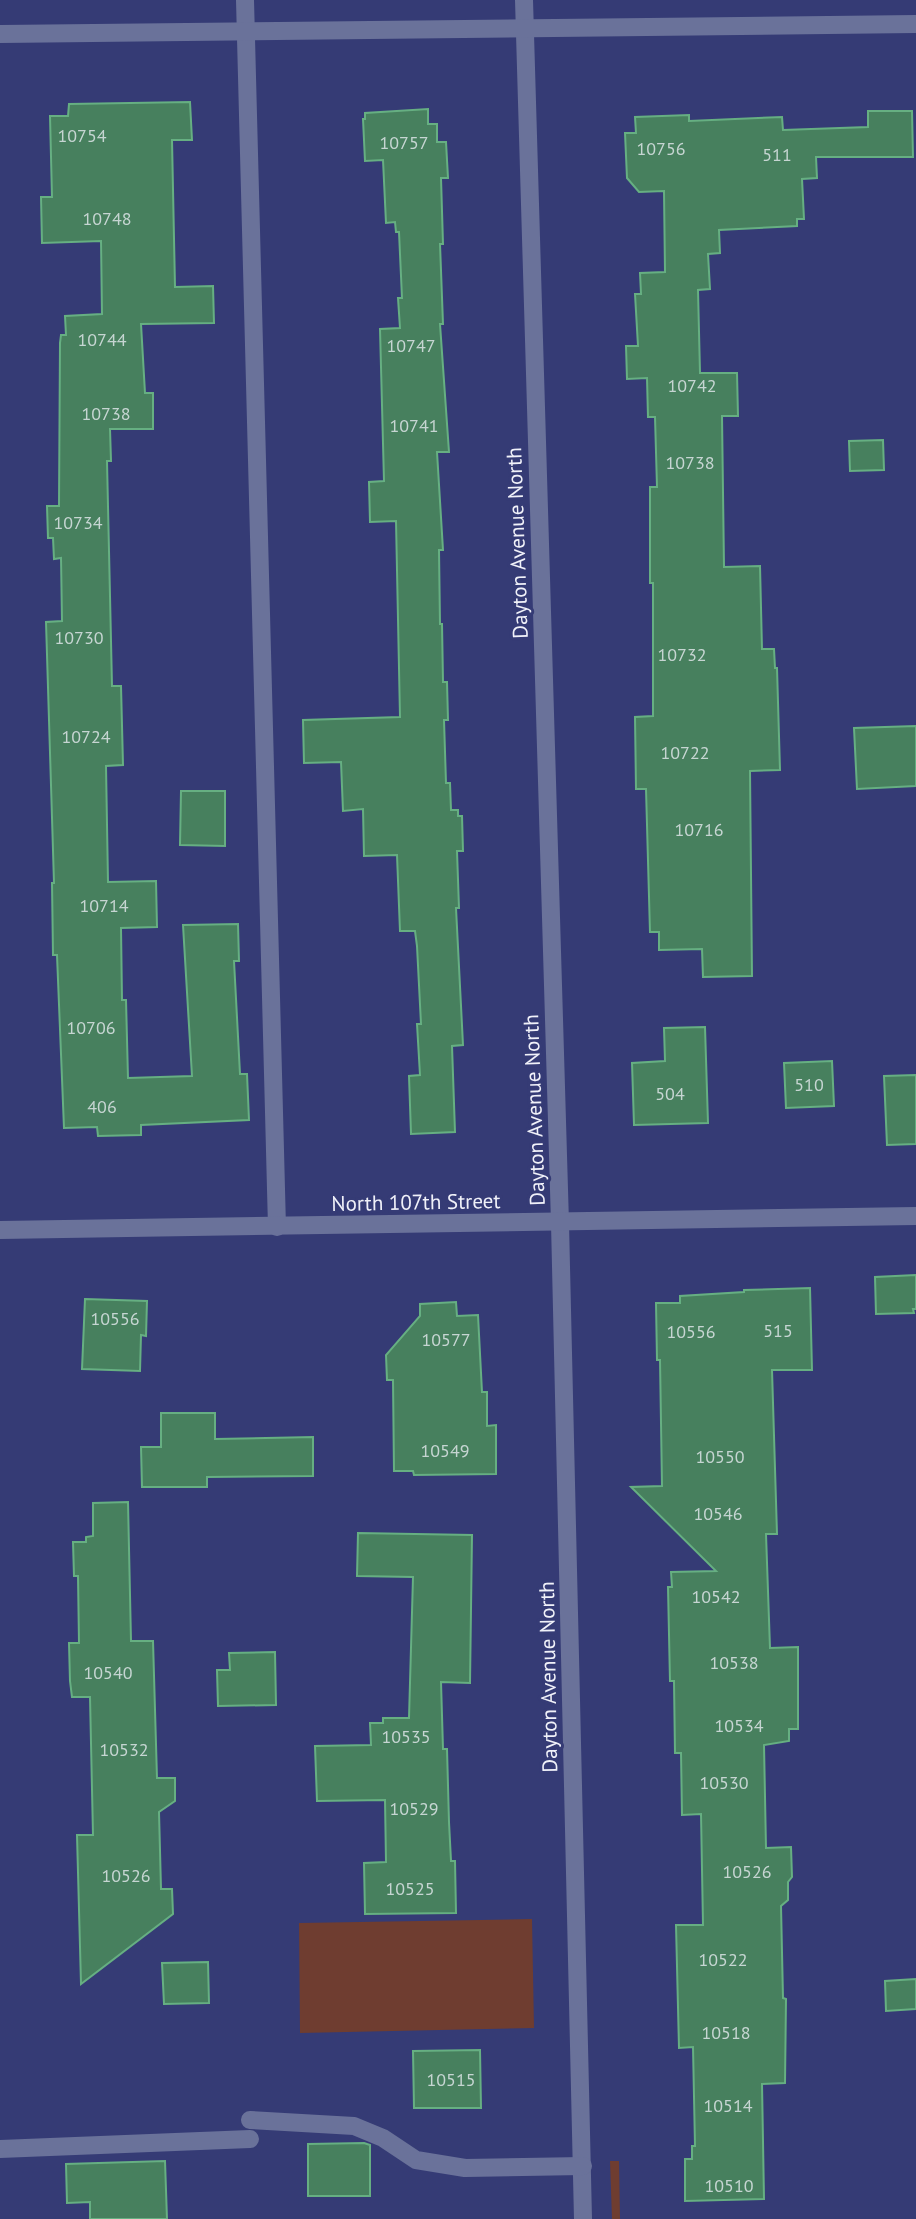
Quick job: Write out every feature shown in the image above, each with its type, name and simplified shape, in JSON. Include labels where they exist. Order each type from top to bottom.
[{"type":"street","points":[[245,0],[277,1227]]},
{"type":"street","name":"Dayton Avenue North","points":[[524,0],[560,1223],[583,2219]]},
{"type":"street","points":[[0,34],[916,24]]},
{"type":"street","name":"North 107th Street","points":[[0,1230],[916,1216]]},
{"type":"street","points":[[250,2120],[354,2126],[383,2138],[416,2160],[465,2168],[583,2166]]},
{"type":"street","points":[[0,2149],[250,2139]]},
{"type":"shaded area","points":[[532,1919],[534,2028],[300,2033],[299,1923]]},
{"type":"shaded area","points":[[610,2161],[619,2161],[620,2219],[612,2219]]},
{"type":"building","points":[[190,102],[192,140],[172,140],[175,287],[213,286],[214,323],[141,324],[145,393],[153,393],[153,429],[110,429],[111,461],[107,461],[112,686],[121,686],[123,765],[106,766],[108,882],[156,881],[157,927],[121,928],[122,1000],[126,1000],[128,1078],[192,1076],[183,925],[238,924],[239,961],[234,961],[240,1074],[247,1074],[249,1120],[141,1125],[141,1135],[98,1136],[97,1127],[64,1128],[57,955],[53,955],[54,883],[46,622],[62,621],[61,558],[54,559],[53,538],[48,538],[47,506],[59,506],[61,335],[66,335],[65,316],[102,314],[101,241],[42,243],[41,197],[52,197],[50,116],[68,116],[69,104]]},
{"type":"building","points":[[428,109],[428,124],[437,124],[437,142],[446,142],[448,178],[441,178],[443,324],[440,324],[449,452],[437,452],[443,550],[439,550],[440,624],[443,682],[447,682],[448,720],[444,720],[446,783],[450,783],[451,810],[458,810],[458,816],[462,816],[463,851],[457,851],[459,908],[456,908],[463,1045],[452,1046],[455,1132],[411,1134],[409,1076],[420,1075],[417,1024],[421,1024],[415,931],[400,931],[397,855],[364,856],[363,809],[343,811],[341,762],[304,763],[303,720],[400,717],[396,521],[370,522],[369,482],[384,481],[380,329],[400,328],[398,298],[402,298],[399,232],[396,232],[395,222],[386,223],[383,160],[365,161],[363,119],[365,113]]},
{"type":"building","points":[[868,111],[912,111],[913,157],[816,157],[817,178],[802,179],[804,219],[797,219],[797,226],[719,230],[720,253],[708,254],[710,289],[698,290],[700,373],[737,373],[738,416],[722,416],[724,567],[760,566],[762,649],[774,649],[777,668],[780,770],[750,771],[752,976],[703,977],[702,949],[659,950],[659,932],[650,932],[646,789],[636,789],[635,717],[653,716],[650,487],[657,487],[655,417],[648,417],[647,378],[627,379],[626,346],[638,346],[635,294],[641,294],[640,273],[665,272],[664,191],[639,192],[627,178],[625,133],[636,133],[635,117],[689,115],[689,121],[782,117],[783,130],[868,127]]},
{"type":"building","points":[[883,440],[884,470],[850,471],[849,441]]},
{"type":"building","points":[[916,726],[916,786],[857,789],[854,728]]},
{"type":"building","points":[[181,791],[225,791],[225,846],[180,845]]},
{"type":"building","points":[[705,1027],[708,1123],[634,1125],[632,1063],[665,1061],[664,1028]]},
{"type":"building","points":[[832,1061],[834,1106],[786,1108],[784,1063]]},
{"type":"building","points":[[916,1075],[916,1144],[887,1145],[884,1076]]},
{"type":"building","points":[[916,1275],[914,1313],[876,1314],[875,1277]]},
{"type":"building","points":[[810,1288],[812,1370],[772,1370],[777,1534],[766,1534],[770,1648],[798,1647],[798,1729],[789,1729],[789,1741],[764,1745],[766,1848],[791,1847],[792,1877],[788,1882],[788,1900],[781,1906],[783,1998],[786,1999],[785,2083],[762,2084],[764,2199],[685,2201],[685,2159],[692,2159],[692,2146],[695,2146],[693,2047],[679,2048],[676,1925],[703,1925],[701,1814],[682,1815],[681,1753],[675,1753],[674,1681],[670,1681],[668,1587],[672,1587],[671,1572],[716,1571],[631,1487],[662,1486],[660,1360],[657,1360],[656,1303],[680,1303],[680,1296]]},
{"type":"building","points":[[85,1299],[147,1301],[146,1336],[141,1335],[140,1371],[82,1369]]},
{"type":"building","points":[[456,1302],[457,1316],[478,1315],[482,1392],[487,1392],[487,1426],[496,1425],[496,1474],[414,1475],[413,1471],[394,1471],[393,1380],[387,1380],[386,1355],[420,1316],[420,1304]]},
{"type":"building","points":[[161,1413],[215,1413],[215,1439],[313,1437],[313,1476],[207,1477],[207,1487],[142,1487],[141,1447],[161,1447]]},
{"type":"building","points":[[128,1502],[131,1641],[153,1641],[157,1778],[175,1778],[175,1801],[159,1812],[161,1889],[172,1889],[173,1914],[81,1984],[77,1835],[93,1835],[90,1697],[72,1697],[70,1681],[69,1643],[79,1643],[78,1576],[74,1576],[73,1542],[86,1542],[86,1537],[93,1536],[93,1503]]},
{"type":"building","points":[[358,1533],[472,1535],[470,1683],[441,1682],[443,1749],[447,1749],[451,1861],[455,1861],[456,1913],[365,1914],[364,1863],[386,1862],[385,1800],[317,1801],[315,1746],[371,1745],[370,1723],[383,1723],[383,1718],[409,1718],[413,1577],[357,1576]]},
{"type":"building","points":[[275,1652],[276,1705],[218,1706],[217,1670],[230,1670],[229,1653]]},
{"type":"building","points":[[208,1962],[209,2003],[164,2004],[162,1963]]},
{"type":"building","points":[[916,1979],[916,2009],[886,2011],[885,1981]]},
{"type":"building","points":[[480,2050],[481,2108],[414,2108],[413,2051]]},
{"type":"building","points":[[308,2144],[370,2145],[370,2196],[308,2196]]},
{"type":"building","points":[[165,2161],[167,2219],[90,2219],[90,2202],[67,2203],[66,2164]]}]
